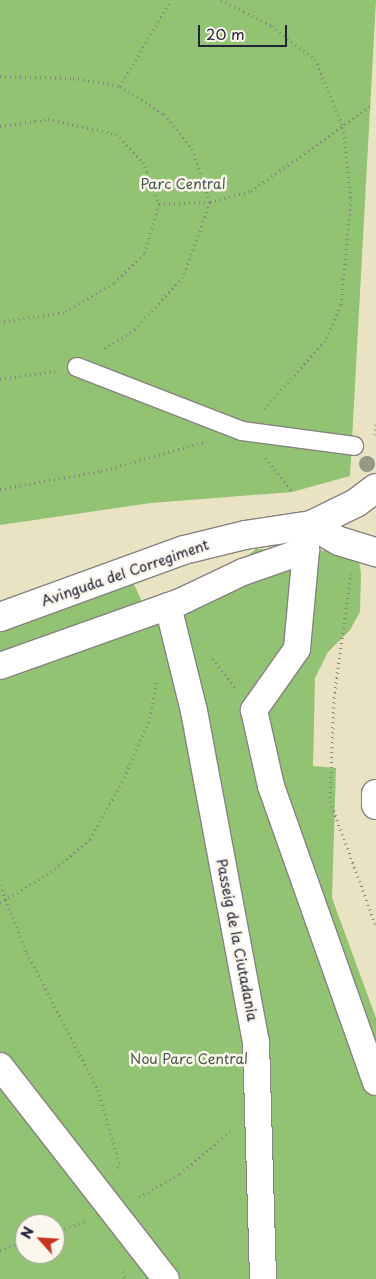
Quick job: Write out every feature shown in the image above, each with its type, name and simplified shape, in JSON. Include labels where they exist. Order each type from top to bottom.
[{"type":"street","name":"Avinguda del Corregiment","points":[[0,616],[184,550],[245,535],[311,525],[356,503],[376,488]]},
{"type":"street","points":[[311,525],[339,541],[367,549]]},
{"type":"street","points":[[0,666],[168,606],[243,572],[306,550],[297,649],[254,710],[271,786],[376,1082]]},
{"type":"street","name":"Passeig de la Ciutadania","points":[[168,606],[194,711],[256,1042],[263,1279]]},
{"type":"street","points":[[376,794],[376,805]]},
{"type":"street","points":[[0,1066],[166,1279]]},
{"type":"lane","points":[[77,367],[242,431],[354,446]]},
{"type":"path","points":[[120,86],[171,0]]},
{"type":"path","points":[[0,489],[101,472],[242,431],[287,386],[325,341],[342,305],[351,199],[343,127],[315,59],[272,26],[222,0]]},
{"type":"path","points":[[0,76],[73,78],[120,86],[164,114],[192,149],[210,202],[183,277],[136,329],[77,367],[0,379]]},
{"type":"path","points":[[159,204],[210,202],[251,191],[371,106]]},
{"type":"path","points":[[0,126],[48,119],[116,134],[144,162],[159,204],[144,254],[114,283],[64,312],[0,322]]},
{"type":"path","points":[[375,439],[376,423]]},
{"type":"path","points":[[242,431],[292,492]]},
{"type":"path","points":[[367,549],[351,572],[334,697],[330,801],[376,926]]},
{"type":"path","points":[[0,902],[5,901],[51,872],[90,839],[122,782],[150,718],[156,681]]},
{"type":"path","points":[[0,885],[27,953],[98,1090],[119,1162],[112,1208]]},
{"type":"path","points":[[65,1228],[112,1208],[180,1174],[210,1151],[257,1100]]},
{"type":"path","points":[[0,1250],[15,1245]]},
{"type":"path","points":[[122,1264],[125,1279]]},
{"type":"green space","name":"Parc Central","points":[[0,0],[376,0],[350,476],[292,492],[151,503],[0,525]]},
{"type":"green space","name":"Nou Parc Central","points":[[256,549],[342,551],[358,555],[361,573],[360,612],[350,630],[328,652],[315,678],[313,766],[336,768],[332,898],[376,1018],[376,1279],[0,1279],[0,632],[133,582],[143,604],[220,577]]}]
